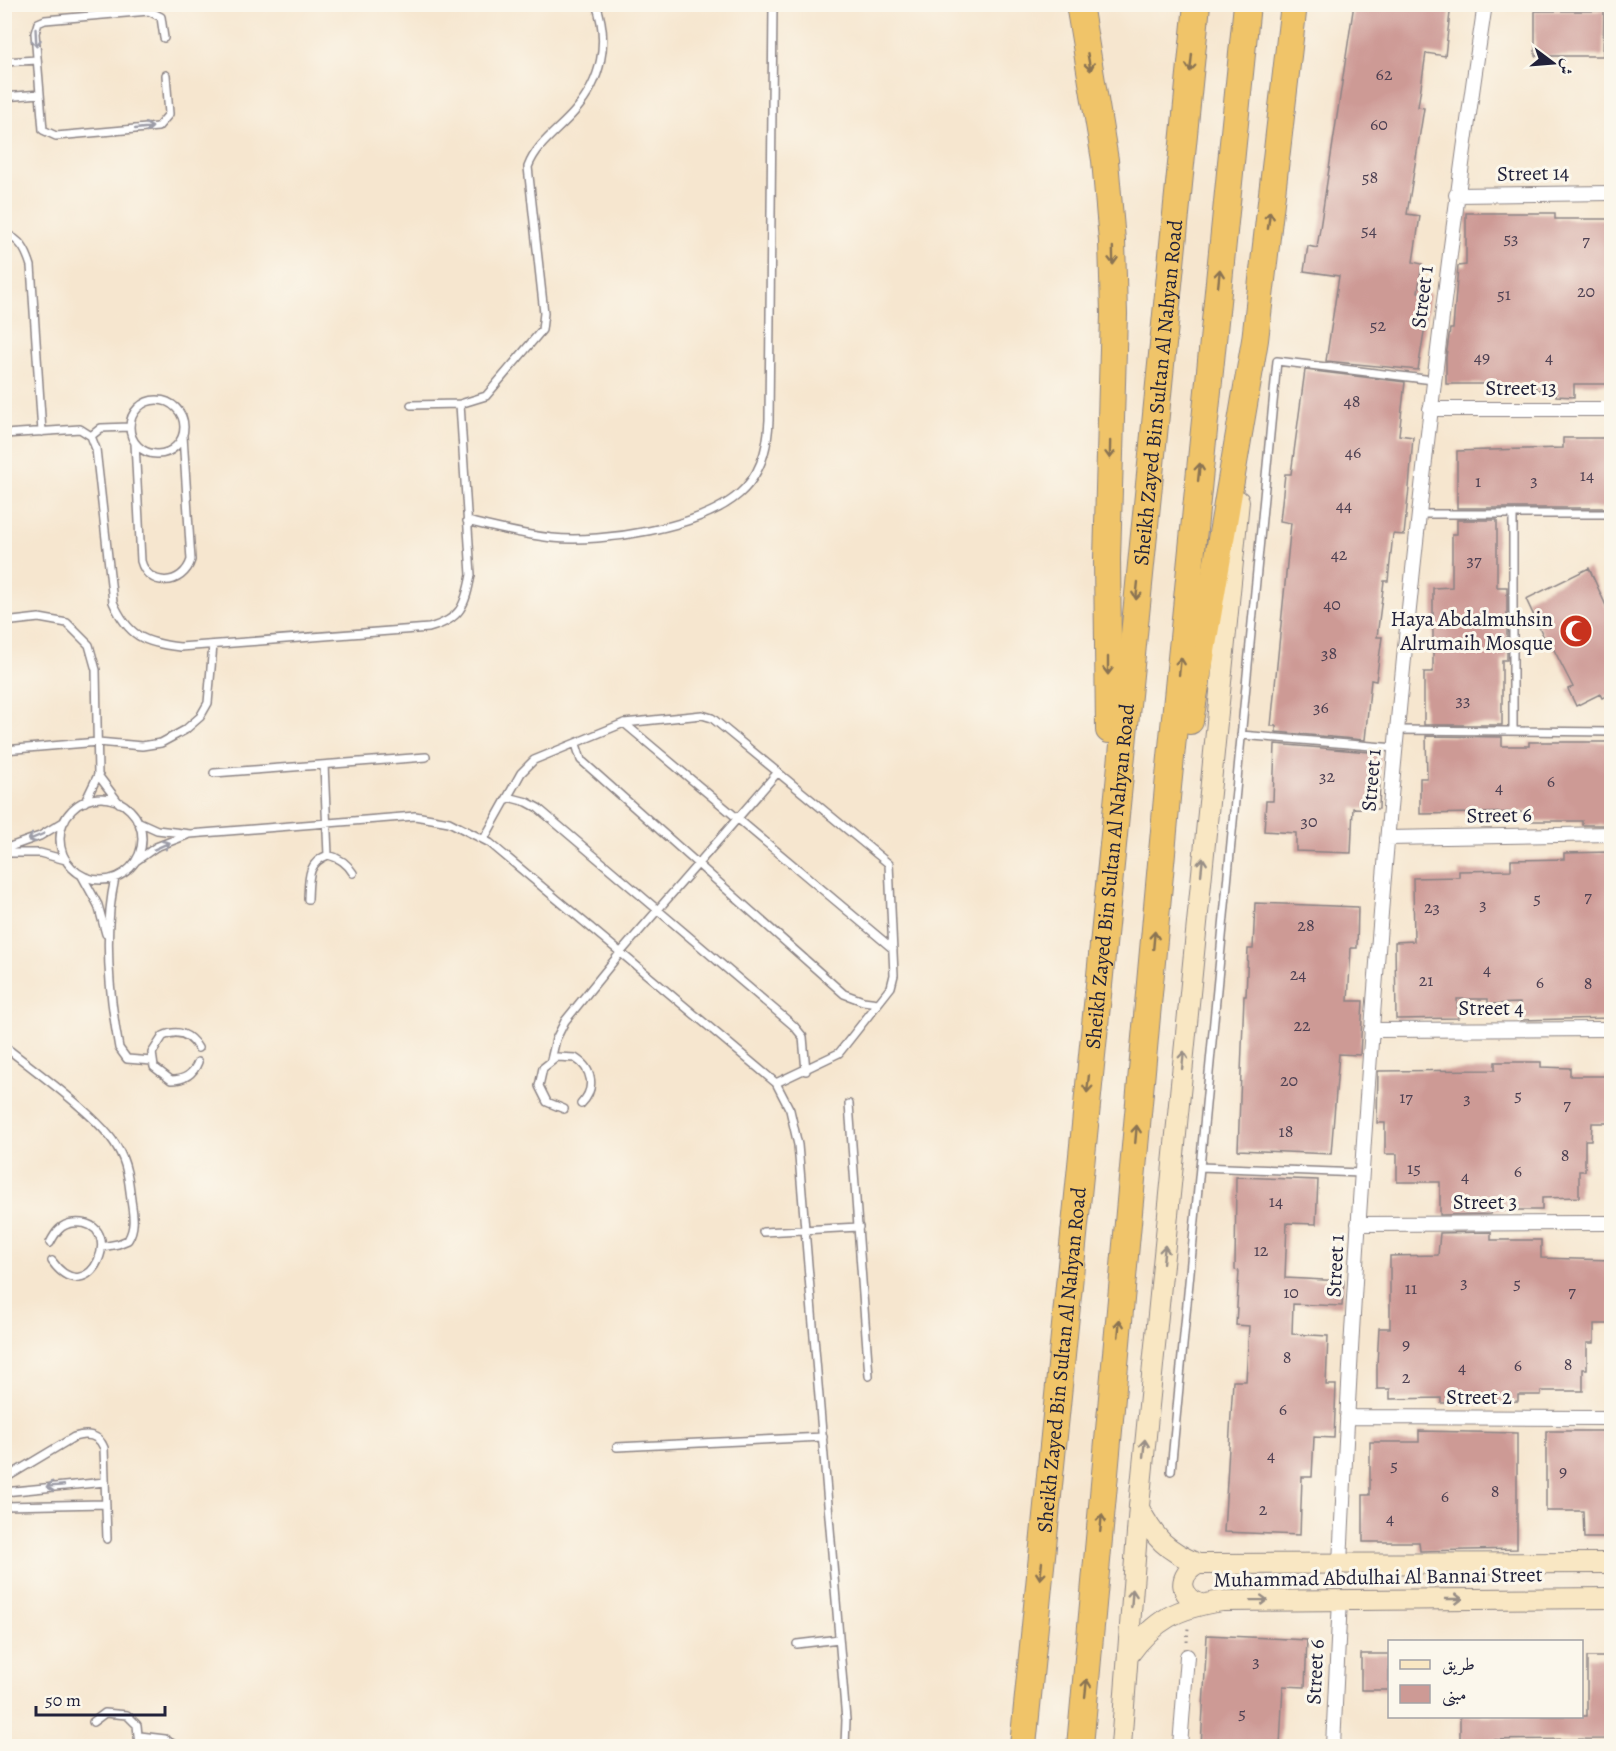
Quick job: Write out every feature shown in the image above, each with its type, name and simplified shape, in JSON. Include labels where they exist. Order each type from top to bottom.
[{"type":"highway","points":[[1079,4],[1105,160],[1112,241],[1114,314],[1107,559],[1110,859]]},
{"type":"highway","name":"Sheikh Zayed Bin Sultan Al Nahyan Road","points":[[1023,1746],[1197,4]]},
{"type":"highway","points":[[1080,1746],[1167,787],[1247,4]]},
{"type":"highway","points":[[1167,787],[1190,723],[1255,340],[1294,4]]},
{"type":"main road","points":[[1121,1746],[1139,1506],[1255,340]]},
{"type":"main road","name":"Muhammad Abdulhai Al Bannai Street","points":[[1139,1506],[1151,1532],[1172,1552],[1198,1564],[1611,1563]]},
{"type":"main road","points":[[1194,1606],[1183,1591],[1182,1580],[1188,1570],[1198,1564]]},
{"type":"main road","name":"Muhammad Abdulhai Al Bannai Street","points":[[1128,1656],[1144,1635],[1164,1618],[1194,1606],[1222,1601],[1611,1598]]},
{"type":"street","name":"Street 1","points":[[1340,1564],[1361,1173],[1396,730],[1433,380],[1456,195],[1485,4]]},
{"type":"street","name":"Street 14","points":[[1456,195],[1611,193]]},
{"type":"street","name":"Street 13","points":[[1430,409],[1611,409]]},
{"type":"street","name":"Street 6","points":[[1387,838],[1611,834]]},
{"type":"street","name":"Street 4","points":[[1371,1030],[1611,1029]]},
{"type":"street","name":"Street 3","points":[[1358,1224],[1611,1223]]},
{"type":"street","name":"Street 2","points":[[1347,1418],[1611,1418]]},
{"type":"street","name":"Street 6","points":[[1333,1746],[1340,1599]]},
{"type":"street","points":[[1180,1746],[1187,1656]]},
{"type":"lane","points":[[411,405],[460,404],[486,396],[542,330],[544,313],[528,167],[532,155],[575,111],[593,87],[602,58],[604,25],[596,4]]},
{"type":"lane","points":[[467,520],[510,532],[554,538],[599,538],[643,532],[686,521],[726,503],[739,494],[759,467],[765,452],[769,420],[772,4]]},
{"type":"lane","points":[[164,38],[162,20],[154,12],[45,20],[38,23],[35,30],[42,125],[51,136],[152,128],[162,124],[169,114],[166,75]]},
{"type":"lane","points":[[4,62],[37,60]]},
{"type":"lane","points":[[4,97],[40,94]]},
{"type":"lane","points":[[4,233],[15,238],[25,248],[31,266],[42,432]]},
{"type":"lane","points":[[1171,1471],[1277,361],[1433,380]]},
{"type":"lane","points":[[135,443],[148,453],[165,454],[179,444],[183,436],[185,428],[180,411],[174,405],[158,399],[141,404],[135,410],[130,427],[135,443],[141,561],[144,572],[161,581],[172,581],[183,576],[191,560],[183,436]]},
{"type":"lane","points":[[4,434],[81,429],[91,436],[96,449],[113,602],[122,622],[136,635],[155,645],[180,647],[213,645],[429,628],[445,624],[459,614],[467,595],[471,575],[460,404]]},
{"type":"lane","points":[[91,436],[101,428],[130,427]]},
{"type":"lane","points":[[1418,514],[1611,514]]},
{"type":"lane","points":[[1513,514],[1513,731]]},
{"type":"lane","points":[[4,622],[39,618],[67,623],[89,645],[96,670],[98,776],[85,802]]},
{"type":"lane","points":[[4,750],[98,742],[152,745],[161,743],[185,730],[200,717],[208,703],[213,645]]},
{"type":"lane","points":[[484,839],[521,773],[534,760],[624,723],[702,715],[712,718],[889,864],[894,975],[891,987],[839,1053],[806,1071],[776,1083]]},
{"type":"lane","points":[[624,723],[893,949]]},
{"type":"lane","points":[[1396,730],[1611,732]]},
{"type":"lane","points":[[1241,735],[1395,748]]},
{"type":"lane","points":[[576,744],[581,760],[844,993],[863,1001],[878,1003]]},
{"type":"lane","points":[[214,773],[426,757]]},
{"type":"lane","points":[[324,765],[328,855]]},
{"type":"lane","points":[[552,1060],[556,1039],[565,1021],[621,952],[778,772]]},
{"type":"lane","points":[[98,776],[137,822],[157,830],[189,834],[415,816],[449,822],[484,839],[776,1083],[790,1110],[795,1128],[806,1230],[846,1720],[845,1746]]},
{"type":"lane","points":[[508,797],[527,802],[538,808],[656,912],[794,1026],[803,1037],[806,1071]]},
{"type":"lane","points":[[4,851],[40,836],[65,821],[77,807],[85,802],[96,799],[119,803]]},
{"type":"lane","points":[[65,821],[60,841],[66,860],[82,876],[98,905],[108,945],[119,1048],[127,1059],[152,1060]]},
{"type":"lane","points":[[136,861],[141,841],[137,822]]},
{"type":"lane","points":[[82,876],[93,879],[115,878],[156,847],[189,834]]},
{"type":"lane","points":[[4,851],[40,853],[66,860]]},
{"type":"lane","points":[[308,899],[310,869],[315,860],[328,855],[349,865],[353,873]]},
{"type":"lane","points":[[108,945],[110,902],[115,878]]},
{"type":"lane","points":[[198,1048],[183,1034],[169,1033],[163,1036],[154,1047],[152,1060],[158,1073],[171,1080],[185,1078],[195,1069],[198,1062]]},
{"type":"lane","points":[[4,1046],[103,1128],[116,1145],[125,1164],[130,1183],[134,1224],[128,1240],[118,1245],[102,1247]]},
{"type":"lane","points":[[564,1109],[547,1102],[539,1086],[543,1068],[552,1060],[569,1057],[585,1065],[591,1082],[589,1094],[581,1104]]},
{"type":"lane","points":[[849,1104],[869,1376]]},
{"type":"lane","points":[[1200,1167],[1361,1173]]},
{"type":"lane","points":[[50,1243],[59,1229],[76,1223],[92,1228],[98,1234],[102,1247],[101,1259],[96,1267],[81,1275],[64,1273],[52,1260]]},
{"type":"lane","points":[[764,1232],[859,1227]]},
{"type":"lane","points":[[4,1479],[74,1437],[86,1434],[96,1437],[102,1443],[107,1539]]},
{"type":"lane","points":[[616,1447],[823,1437]]},
{"type":"lane","points":[[4,1492],[105,1482]]},
{"type":"lane","points":[[4,1506],[105,1504]]},
{"type":"lane","points":[[797,1644],[839,1639]]},
{"type":"lane","points":[[93,1722],[105,1713],[119,1712],[133,1719],[140,1736],[139,1746]]},
{"type":"lane","points":[[140,1736],[165,1738],[176,1746]]},
{"type":"path","points":[[1187,1656],[1194,1606]]},
{"type":"building","points":[[1354,4],[1451,4],[1445,56],[1426,53],[1418,107],[1424,108],[1407,214],[1420,216],[1413,262],[1422,264],[1418,292],[1430,294],[1418,370],[1326,361],[1339,276],[1304,271],[1308,246],[1317,248]]},
{"type":"building","points":[[1535,11],[1604,11],[1603,56],[1535,56]]},
{"type":"building","points":[[1466,213],[1555,213],[1555,219],[1611,219],[1611,384],[1574,384],[1574,397],[1556,396],[1556,389],[1536,390],[1536,384],[1446,384],[1446,357],[1450,329],[1453,329],[1458,266],[1466,265]]},
{"type":"building","points":[[1305,370],[1405,382],[1399,435],[1413,437],[1404,535],[1393,534],[1388,581],[1384,581],[1377,637],[1382,637],[1376,681],[1371,680],[1365,740],[1276,732],[1276,726],[1271,726],[1291,523],[1280,521],[1285,474],[1291,474]]},
{"type":"building","points":[[1563,438],[1611,438],[1611,508],[1457,508],[1457,451],[1563,448]]},
{"type":"building","points":[[1457,520],[1497,520],[1497,587],[1507,587],[1507,660],[1502,660],[1502,725],[1424,725],[1424,672],[1433,672],[1433,588],[1452,587],[1452,534],[1457,534]]},
{"type":"building","name":"Haya Abdalmuhsin Alrumaih Mosque","points":[[1589,568],[1611,617],[1611,694],[1602,698],[1600,694],[1576,706],[1568,689],[1573,687],[1551,644],[1548,646],[1526,599]]},
{"type":"building","points":[[1426,736],[1502,737],[1502,746],[1529,746],[1529,742],[1611,742],[1611,825],[1582,825],[1582,821],[1529,821],[1529,812],[1420,814],[1420,778],[1427,778]]},
{"type":"building","points":[[1275,744],[1381,753],[1379,809],[1353,808],[1351,853],[1296,851],[1296,833],[1264,831],[1266,801],[1273,801]]},
{"type":"building","points":[[1611,852],[1611,1018],[1520,1020],[1520,1003],[1488,1004],[1488,999],[1457,999],[1458,1018],[1396,1019],[1395,942],[1414,941],[1413,878],[1459,877],[1459,871],[1511,870],[1511,860],[1564,859],[1564,853]]},
{"type":"building","points":[[1255,903],[1358,907],[1357,948],[1351,948],[1348,1001],[1363,1001],[1360,1055],[1339,1054],[1331,1154],[1238,1150],[1244,996],[1246,996],[1248,949],[1253,949]]},
{"type":"building","points":[[1495,1062],[1541,1062],[1541,1067],[1570,1068],[1570,1076],[1611,1076],[1611,1123],[1592,1123],[1591,1140],[1585,1140],[1585,1171],[1579,1171],[1579,1197],[1542,1198],[1542,1210],[1491,1210],[1491,1214],[1440,1215],[1440,1182],[1397,1182],[1397,1154],[1385,1154],[1385,1123],[1377,1123],[1378,1071],[1495,1070]]},
{"type":"building","points":[[1236,1177],[1318,1180],[1316,1224],[1287,1223],[1285,1278],[1344,1281],[1342,1306],[1293,1304],[1292,1334],[1328,1336],[1326,1385],[1336,1385],[1334,1438],[1314,1437],[1312,1477],[1302,1477],[1300,1535],[1224,1532],[1233,1381],[1246,1381],[1249,1326],[1236,1325],[1239,1271],[1235,1270]]},
{"type":"building","points":[[1491,1232],[1491,1240],[1541,1240],[1541,1258],[1611,1260],[1611,1324],[1594,1324],[1594,1343],[1587,1343],[1587,1369],[1583,1369],[1583,1391],[1541,1391],[1541,1395],[1518,1395],[1518,1401],[1484,1403],[1441,1403],[1441,1398],[1390,1399],[1390,1389],[1377,1389],[1377,1365],[1379,1328],[1390,1328],[1390,1256],[1438,1255],[1440,1233]]},
{"type":"building","points":[[1419,1431],[1517,1433],[1517,1549],[1420,1551],[1419,1542],[1363,1542],[1363,1495],[1370,1495],[1370,1442],[1419,1442]]},
{"type":"building","points":[[1546,1431],[1611,1431],[1611,1538],[1584,1538],[1583,1511],[1546,1511]]},
{"type":"building","points":[[1207,1635],[1307,1640],[1305,1687],[1283,1686],[1280,1746],[1201,1746]]},
{"type":"building","points":[[1361,1654],[1388,1654],[1388,1690],[1361,1690]]},
{"type":"building","points":[[1587,1657],[1611,1657],[1611,1739],[1460,1740],[1460,1718],[1583,1718],[1587,1716]]},
{"type":"place","name":"Haya Abdalmuhsin Alrumaih Mosque","points":[[1576,631]]}]
